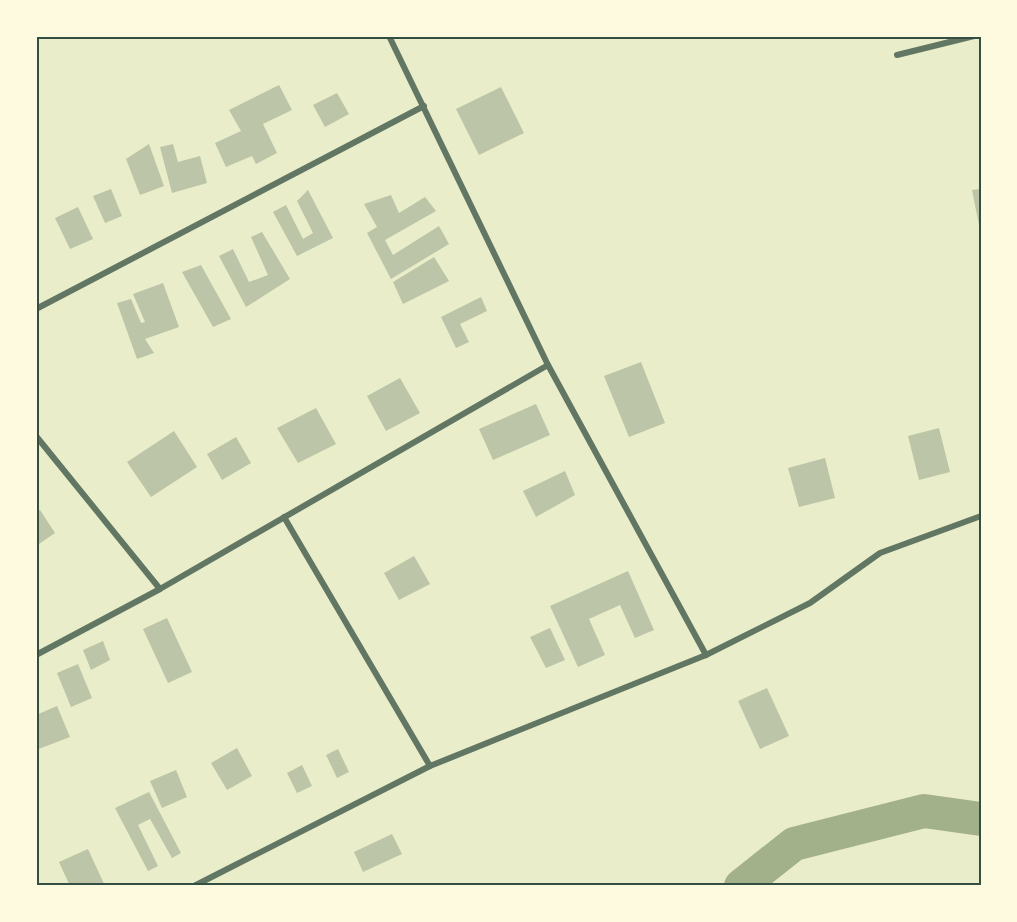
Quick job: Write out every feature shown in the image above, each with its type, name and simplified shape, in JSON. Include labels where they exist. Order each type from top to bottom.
[{"type":"street","points":[[389,36],[548,365],[706,654]]},
{"type":"street","points":[[897,55],[974,36]]},
{"type":"street","points":[[36,309],[424,106]]},
{"type":"street","points":[[36,656],[160,589],[548,365]]},
{"type":"street","points":[[36,436],[160,589]]},
{"type":"street","points":[[194,886],[430,766],[706,654],[810,603],[880,553],[981,516]]},
{"type":"street","points":[[284,517],[430,766]]},
{"type":"building","points":[[279,85],[292,110],[263,124],[277,153],[256,164],[252,156],[226,167],[215,143],[241,131],[229,110]]},
{"type":"building","points":[[501,87],[524,133],[479,155],[456,109]]},
{"type":"building","points":[[337,93],[349,114],[325,127],[313,105]]},
{"type":"building","points":[[149,144],[164,186],[140,195],[126,159]]},
{"type":"building","points":[[173,144],[178,162],[200,156],[207,183],[172,193],[160,147]]},
{"type":"building","points":[[111,189],[122,216],[105,223],[93,196]]},
{"type":"building","points":[[981,189],[981,230],[980,230],[972,190]]},
{"type":"building","points":[[308,190],[333,238],[297,256],[273,212],[286,205],[303,239],[313,233],[297,201]]},
{"type":"building","points":[[391,195],[399,213],[425,197],[436,211],[385,240],[393,255],[439,226],[449,244],[391,279],[367,233],[377,227],[364,204]]},
{"type":"building","points":[[78,207],[93,239],[70,249],[55,218]]},
{"type":"building","points":[[262,232],[290,279],[246,307],[219,256],[233,249],[249,282],[268,275],[251,237]]},
{"type":"building","points":[[434,257],[449,281],[403,304],[393,282]]},
{"type":"building","points":[[201,265],[231,319],[213,327],[182,272]]},
{"type":"building","points":[[163,283],[179,327],[145,339],[154,353],[137,359],[117,303],[131,299],[141,323],[145,322],[133,294]]},
{"type":"building","points":[[481,297],[487,311],[460,324],[469,342],[456,348],[441,317]]},
{"type":"building","points":[[641,362],[665,423],[629,437],[604,376]]},
{"type":"building","points":[[400,378],[420,413],[386,431],[367,396]]},
{"type":"building","points":[[536,404],[550,435],[493,460],[479,429]]},
{"type":"building","points":[[316,408],[336,444],[298,463],[277,428]]},
{"type":"building","points":[[939,428],[950,472],[919,480],[908,436]]},
{"type":"building","points":[[174,431],[197,467],[151,497],[127,462]]},
{"type":"building","points":[[236,437],[251,463],[222,480],[207,454]]},
{"type":"building","points":[[825,458],[835,498],[799,507],[788,468]]},
{"type":"building","points":[[565,471],[575,495],[536,517],[523,491]]},
{"type":"building","points":[[40,510],[55,533],[36,546],[36,512]]},
{"type":"building","points":[[414,556],[430,584],[399,600],[384,573]]},
{"type":"building","points":[[628,571],[654,630],[635,638],[620,605],[589,619],[605,655],[578,667],[550,606]]},
{"type":"building","points":[[167,618],[192,672],[168,683],[143,629]]},
{"type":"building","points":[[550,628],[565,660],[546,668],[530,637]]},
{"type":"building","points":[[103,641],[110,660],[91,670],[83,650]]},
{"type":"building","points":[[78,664],[92,698],[71,707],[57,673]]},
{"type":"building","points":[[767,688],[789,736],[760,749],[738,701]]},
{"type":"building","points":[[57,706],[70,737],[36,750],[36,715]]},
{"type":"building","points":[[237,748],[252,776],[227,790],[211,763]]},
{"type":"building","points":[[338,749],[349,772],[337,778],[326,755]]},
{"type":"building","points":[[302,765],[312,786],[297,793],[287,773]]},
{"type":"building","points":[[176,770],[187,797],[162,808],[150,781]]},
{"type":"building","points":[[149,792],[181,853],[172,858],[150,819],[138,825],[158,866],[148,871],[115,808]]},
{"type":"building","points":[[392,834],[402,854],[363,872],[354,852]]},
{"type":"building","points":[[88,849],[105,886],[70,886],[59,862]]},
{"type":"waterway","points":[[741,886],[794,844],[924,811],[981,819]]}]
